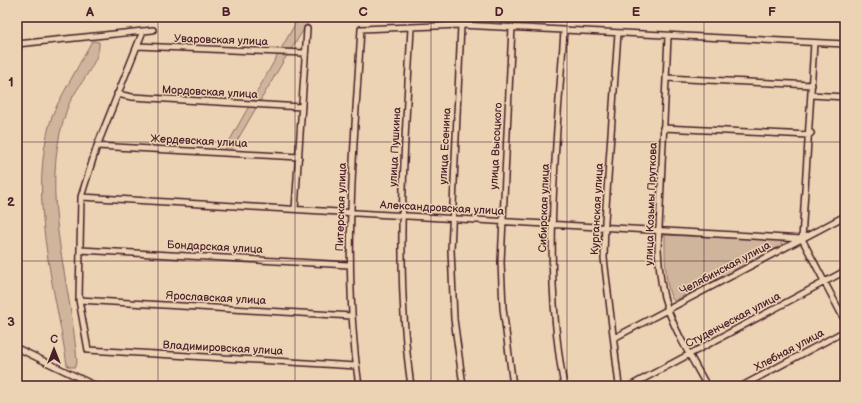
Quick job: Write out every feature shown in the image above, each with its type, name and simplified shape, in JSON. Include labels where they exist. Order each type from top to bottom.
[{"type":"street","points":[[411,28],[461,25],[668,37],[845,44]]},
{"type":"street","name":"улица Есенина","points":[[461,25],[452,218],[454,319],[463,386]]},
{"type":"street","name":"улица Высоцкого","points":[[512,27],[502,222],[502,289],[513,386]]},
{"type":"street","name":"Питерская улица","points":[[359,386],[356,366],[349,265],[350,213],[361,29],[411,28]]},
{"type":"street","name":"улица Пушкина","points":[[411,28],[401,216],[402,288],[411,386]]},
{"type":"street","points":[[295,209],[306,29]]},
{"type":"street","points":[[17,44],[153,30]]},
{"type":"street","points":[[79,300],[81,197],[97,146],[143,31]]},
{"type":"street","name":"Сибирская улица","points":[[564,31],[552,224],[553,287],[559,360],[564,386]]},
{"type":"street","name":"Курганская улица","points":[[618,33],[604,228],[606,282],[619,386]]},
{"type":"street","name":"улица Козьмы Пруткова","points":[[668,37],[659,231],[659,270],[665,299],[669,310],[707,386]]},
{"type":"street","points":[[814,43],[811,95],[811,133],[802,239],[845,321]]},
{"type":"street","name":"Уваровская улица","points":[[137,46],[305,53]]},
{"type":"street","points":[[666,78],[812,85]]},
{"type":"street","name":"Мордовская улица","points":[[117,94],[132,97],[302,107]]},
{"type":"street","points":[[811,95],[845,97]]},
{"type":"street","points":[[664,128],[811,133]]},
{"type":"street","name":"Жердевская улица","points":[[97,146],[299,157]]},
{"type":"street","name":"Александровская улица","points":[[81,197],[802,239]]},
{"type":"street","name":"Челябинская улица","points":[[614,338],[845,216]]},
{"type":"street","name":"Бондарская улица","points":[[80,250],[349,265]]},
{"type":"street","name":"Студенческая улица","points":[[630,386],[845,271]]},
{"type":"street","name":"Ярославская улица","points":[[79,300],[352,316]]},
{"type":"street","name":"Владимировская улица","points":[[79,300],[88,350],[356,366]]},
{"type":"street","name":"Хлебная улица","points":[[742,386],[845,331]]},
{"type":"street","points":[[17,348],[96,386]]},
{"type":"shaded area","points":[[299,17],[312,17],[284,60],[228,156],[221,156]]},
{"type":"shaded area","points":[[92,41],[99,42],[99,49],[88,73],[68,107],[60,133],[56,162],[55,190],[60,248],[70,306],[77,363],[75,367],[69,367],[67,365],[45,240],[42,209],[42,178],[45,147],[52,116]]},
{"type":"shaded area","points":[[665,235],[781,240],[782,246],[674,301],[668,288],[665,259]]}]
